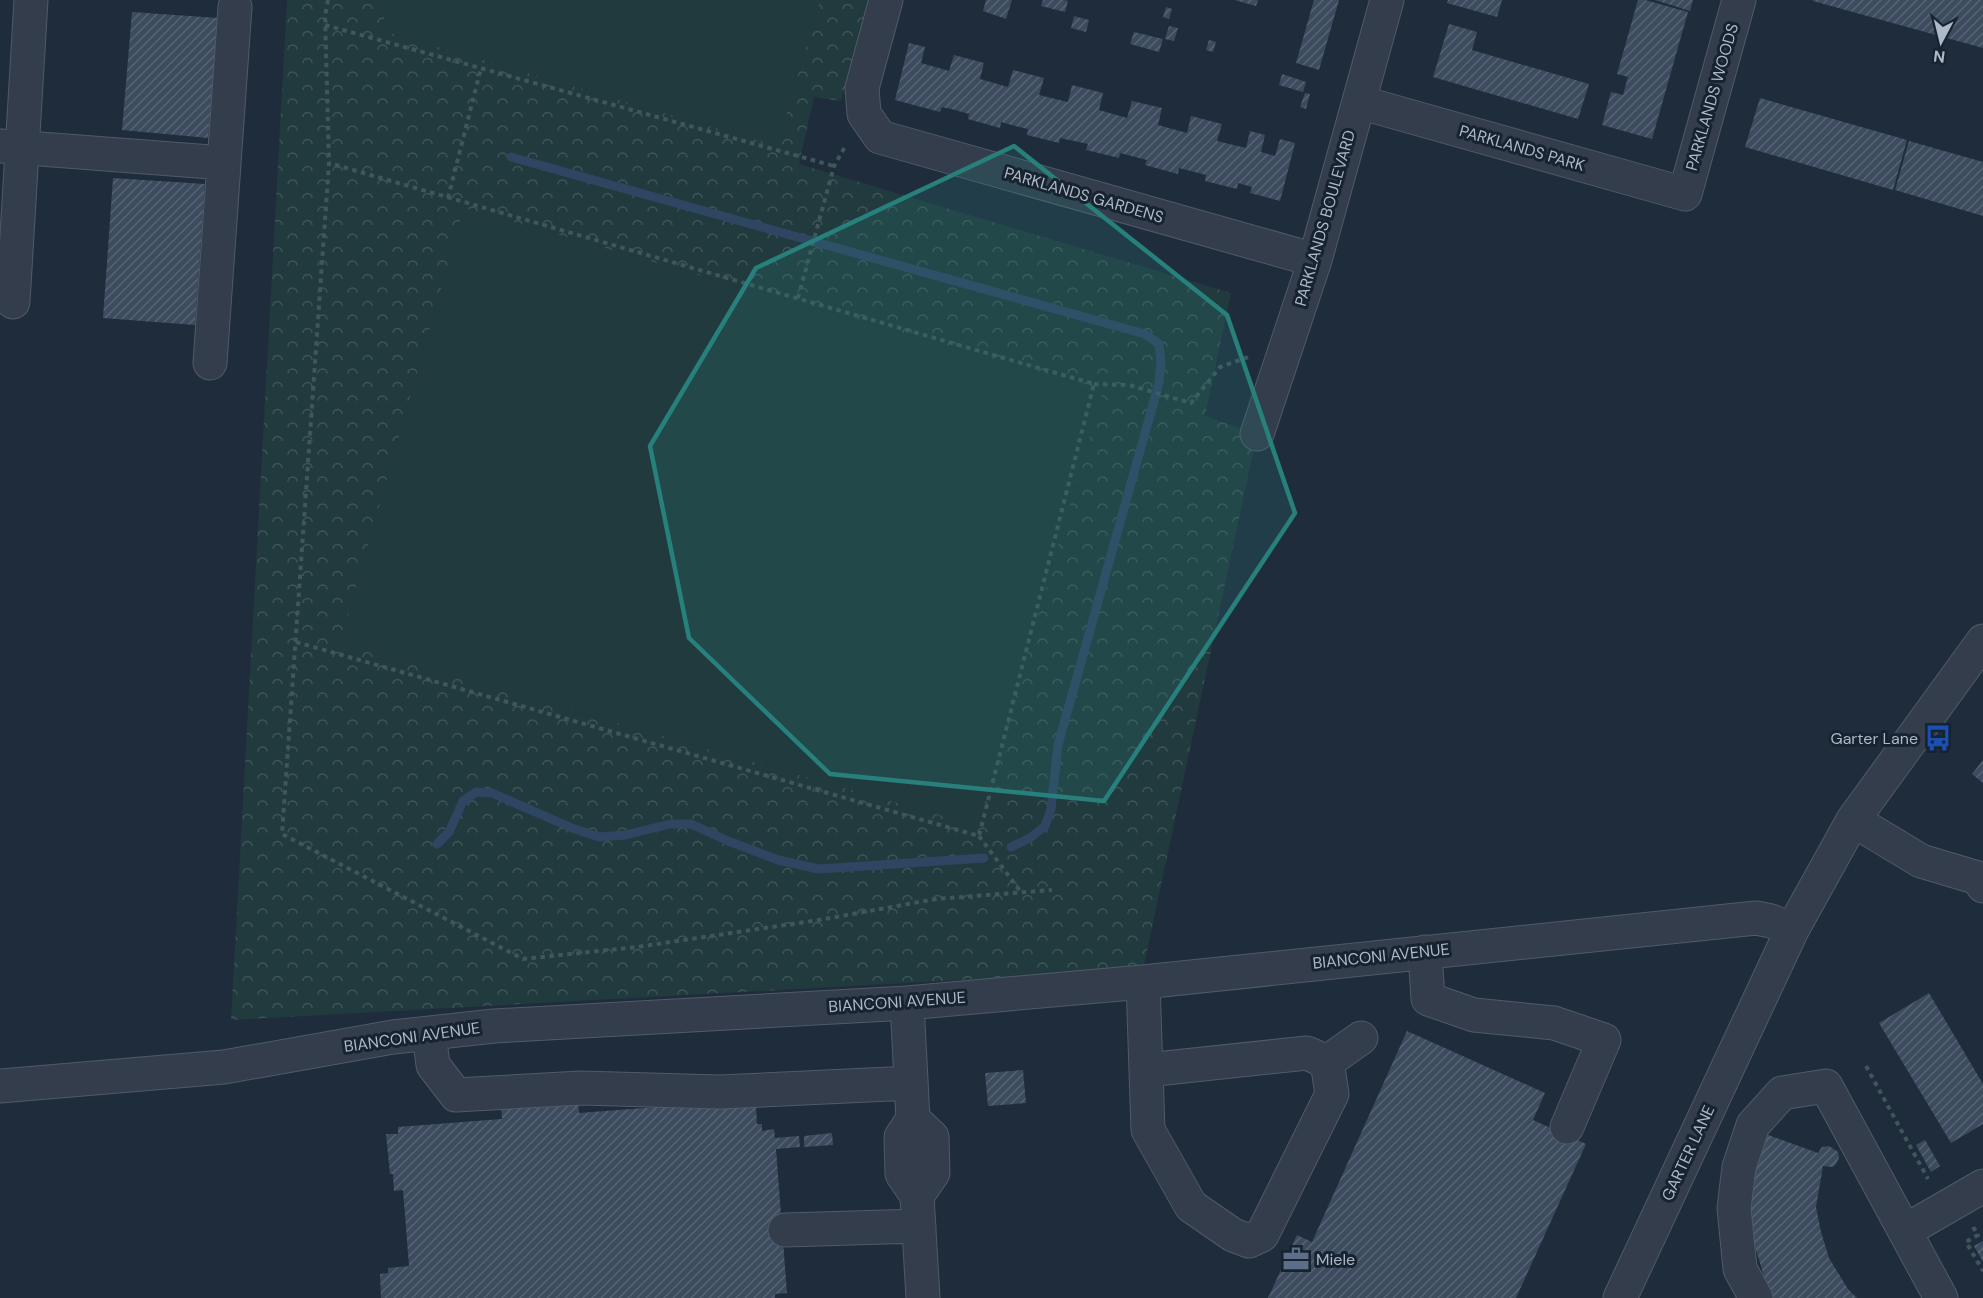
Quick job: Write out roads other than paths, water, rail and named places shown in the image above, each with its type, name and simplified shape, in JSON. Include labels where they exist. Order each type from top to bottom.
[{"type":"street","points":[[13,303],[11,147],[31,0]]},
{"type":"street","name":"PARKLANDS GARDENS","points":[[886,0],[862,88],[864,114],[880,137],[1315,260]]},
{"type":"street","name":"PARKLANDS BOULEVARD","points":[[1257,434],[1315,260],[1387,0]]},
{"type":"street","name":"PARKLANDS WOODS","points":[[1685,194],[1739,0]]},
{"type":"street","points":[[210,363],[235,7]]},
{"type":"street","name":"PARKLANDS PARK","points":[[1359,102],[1685,194]]},
{"type":"street","points":[[11,147],[224,163]]},
{"type":"street","name":"GARTER LANE","points":[[1620,1298],[1792,930],[1853,820],[1983,641]]},
{"type":"street","points":[[1853,820],[1921,861],[1981,878]]},
{"type":"street","name":"BIANCONI AVENUE","points":[[0,1086],[224,1067],[393,1037],[494,1026],[907,1003],[1143,982],[1756,918],[1771,921],[1792,930]]},
{"type":"street","points":[[1425,952],[1428,999],[1474,1015],[1554,1023],[1604,1040],[1567,1127]]},
{"type":"street","points":[[1143,982],[1148,1130],[1191,1206],[1233,1235],[1249,1241],[1262,1236],[1332,1094],[1327,1062]]},
{"type":"street","points":[[907,1003],[913,1119],[901,1137],[902,1174],[918,1211],[923,1298]]},
{"type":"street","points":[[429,1033],[433,1065],[456,1095],[580,1088],[720,1092],[911,1083]]},
{"type":"street","points":[[1327,1062],[1361,1038]]},
{"type":"street","points":[[1147,1070],[1307,1053],[1327,1062]]},
{"type":"street","points":[[1756,1298],[1740,1269],[1734,1208],[1739,1167],[1753,1125],[1782,1093],[1826,1086],[1941,1298]]},
{"type":"street","points":[[1905,1231],[1983,1186]]},
{"type":"street","points":[[785,1230],[918,1211]]},
{"type":"waterway","points":[[511,157],[1145,334],[1159,344],[1161,361],[1159,383],[1058,745],[1051,809],[1045,826],[1030,838],[1011,847]]},
{"type":"waterway","points":[[437,844],[449,832],[463,801],[476,792],[492,793],[572,828],[599,837],[625,835],[670,824],[691,824],[778,860],[819,869],[984,858]]},
{"type":"place","name":"Garter Lane","points":[[1938,738]]},
{"type":"place","name":"Miele","points":[[1296,1259]]}]
